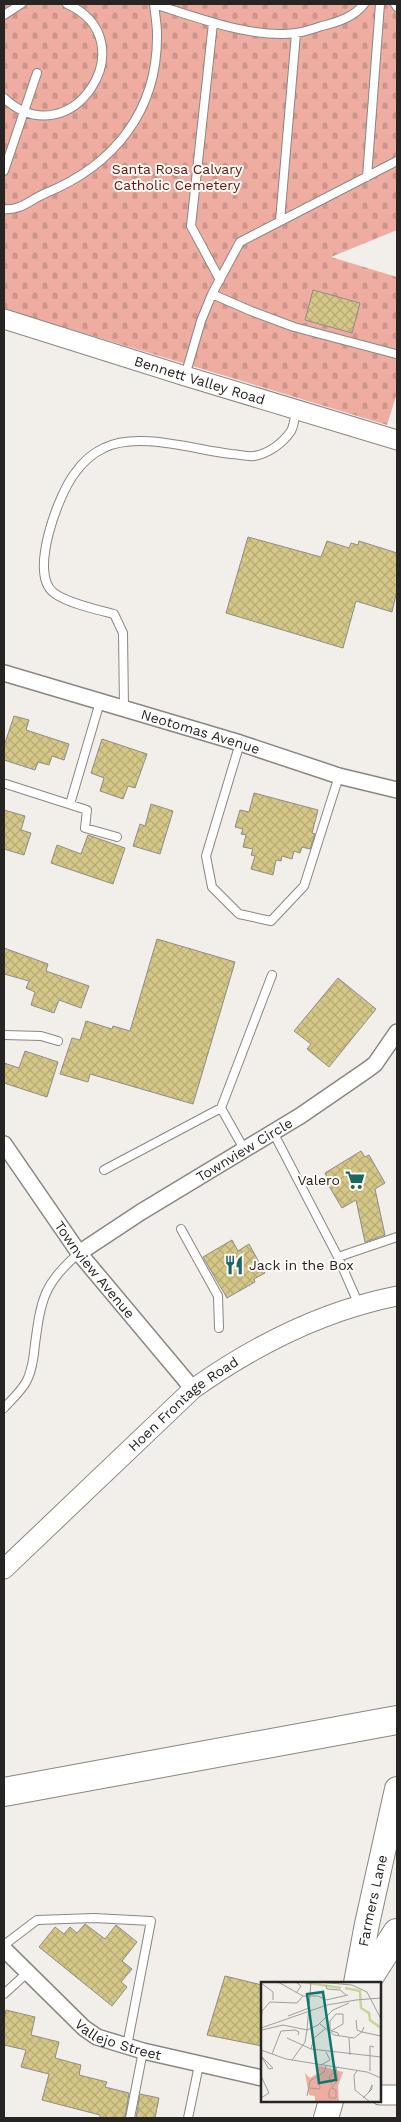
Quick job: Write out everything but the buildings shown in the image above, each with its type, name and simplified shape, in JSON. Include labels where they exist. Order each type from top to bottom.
[{"type":"highway","points":[[4,1792],[397,1720]]},
{"type":"highway","points":[[366,1982],[397,1933]]},
{"type":"main road","name":"Farmers Lane","points":[[356,1982],[397,1789]]},
{"type":"main road","points":[[326,2118],[331,2102]]},
{"type":"street","name":"Bennett Valley Road","points":[[4,318],[185,376],[397,440]]},
{"type":"street","name":"Neotomas Avenue","points":[[4,673],[240,742],[339,776],[397,790]]},
{"type":"street","name":"Townview Circle","points":[[79,1253],[133,1216],[300,1116],[375,1064],[397,1032]]},
{"type":"street","name":"Townview Avenue","points":[[4,1144],[79,1253],[193,1389]]},
{"type":"street","name":"Hoen Frontage Road","points":[[4,1569],[193,1389],[232,1362],[286,1332],[334,1313],[397,1296]]},
{"type":"street","name":"Vallejo Street","points":[[4,1949],[84,2028],[97,2037],[199,2065],[261,2078]]},
{"type":"street","points":[[381,2095],[397,2094]]},
{"type":"lane","points":[[4,16],[22,4]]},
{"type":"lane","points":[[4,98],[24,111],[53,114],[72,108],[87,96],[98,79],[102,51],[96,32],[85,16],[67,4]]},
{"type":"lane","points":[[4,209],[21,207],[42,195],[70,183],[95,167],[117,145],[134,121],[147,93],[155,64],[157,34],[154,4],[213,23],[263,33],[296,33],[342,20],[357,13],[364,4]]},
{"type":"lane","points":[[367,177],[380,4]]},
{"type":"lane","points":[[213,23],[191,226],[220,280]]},
{"type":"lane","points":[[280,221],[296,33]]},
{"type":"lane","points":[[4,171],[37,73]]},
{"type":"lane","points":[[185,376],[201,321],[212,294],[240,242],[397,160]]},
{"type":"lane","points":[[212,294],[294,327],[396,354]]},
{"type":"lane","points":[[124,708],[123,633],[114,614],[79,604],[53,592],[45,578],[46,550],[53,518],[65,489],[75,473],[90,457],[105,447],[128,442],[156,442],[208,451],[254,456],[276,447],[292,430],[296,410]]},
{"type":"lane","points":[[70,804],[100,702]]},
{"type":"lane","points":[[240,742],[206,856],[212,888],[239,914],[271,921],[304,886],[339,776]]},
{"type":"lane","points":[[6,784],[87,810],[85,828],[117,837]]},
{"type":"lane","points":[[104,1170],[222,1108],[272,975]]},
{"type":"lane","points":[[4,1035],[41,1036],[58,1041]]},
{"type":"lane","points":[[222,1108],[244,1149]]},
{"type":"lane","points":[[273,1132],[338,1257],[360,1305]]},
{"type":"lane","points":[[181,1229],[218,1296],[219,1328]]},
{"type":"lane","points":[[338,1257],[397,1237]]},
{"type":"lane","points":[[4,1408],[17,1395],[28,1379],[33,1360],[41,1303],[45,1292],[62,1268],[79,1253]]},
{"type":"lane","points":[[4,1945],[37,1920],[94,1918],[151,1921],[127,2046]]},
{"type":"lane","points":[[4,1994],[27,1973]]},
{"type":"lane","points":[[130,2118],[143,2051]]},
{"type":"lane","points":[[188,2118],[199,2065]]},
{"type":"green space","name":"Santa Rosa Calvary Catholic Cemetery","points":[[4,4],[397,4],[397,230],[331,257],[397,277],[397,393],[387,425],[4,309]]},
{"type":"place","name":"Valero","points":[[355,1180]]},
{"type":"place","name":"Jack in the Box","points":[[234,1265]]}]
